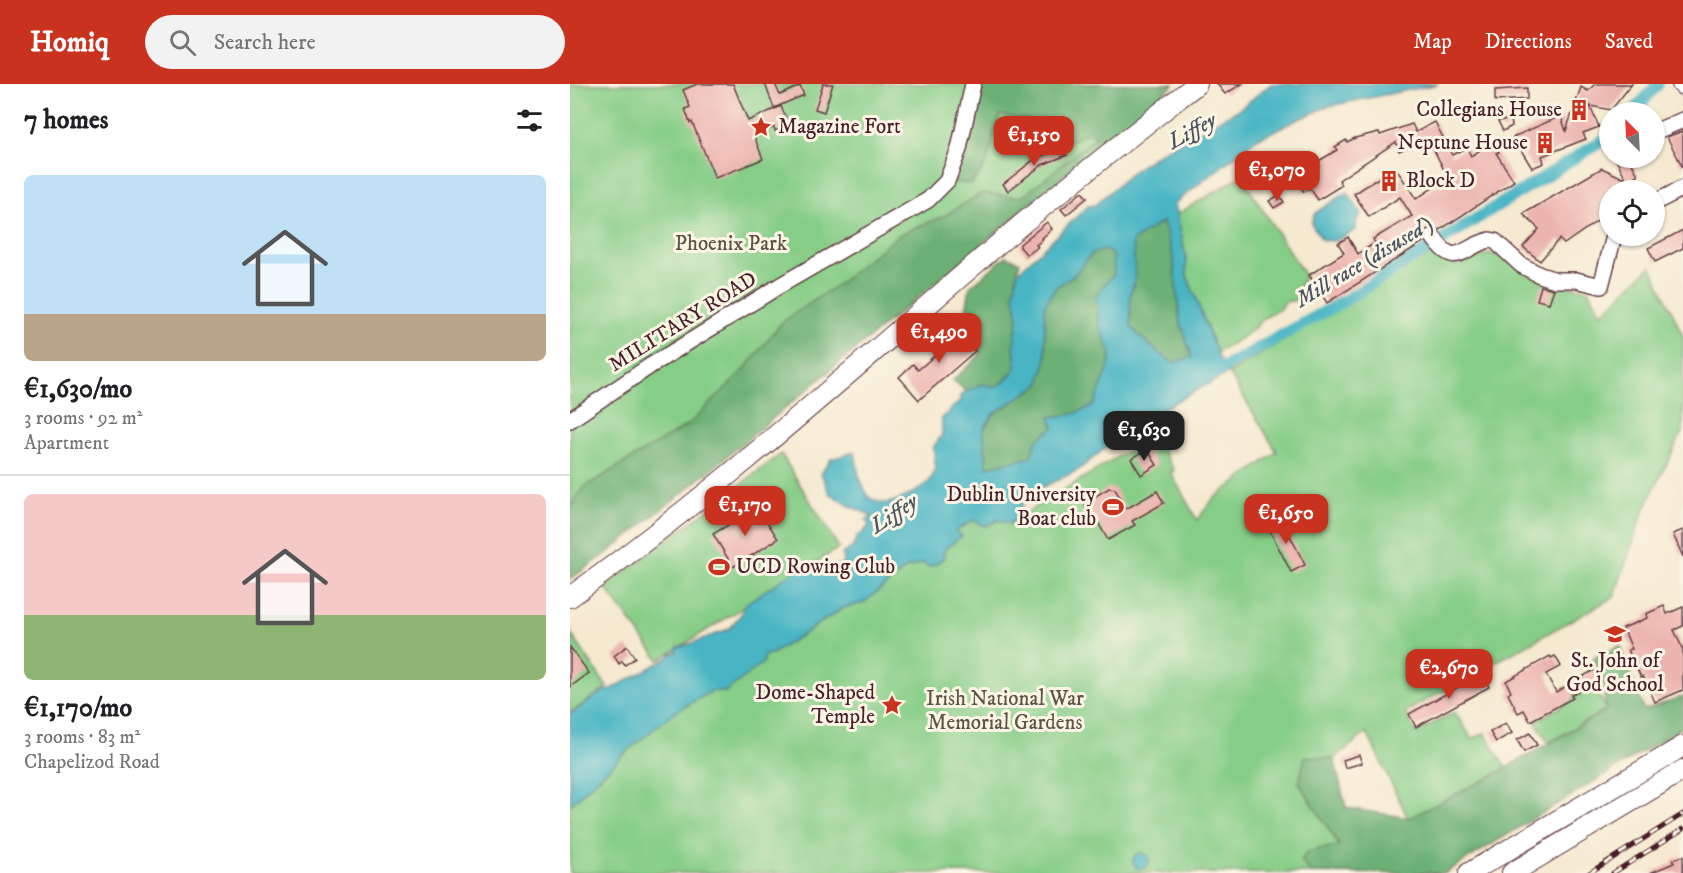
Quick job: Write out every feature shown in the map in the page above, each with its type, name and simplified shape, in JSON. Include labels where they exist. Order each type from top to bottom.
[{"type":"main road","points":[[570,597],[691,506],[1005,238],[1197,84]]},
{"type":"main road","points":[[1469,873],[1683,746]]},
{"type":"main road","points":[[1512,873],[1683,770]]},
{"type":"street","name":"MILITARY ROAD","points":[[570,420],[680,347],[779,286],[928,200],[947,181],[959,149],[973,84]]},
{"type":"street","points":[[1665,127],[1683,120]]},
{"type":"street","points":[[1665,197],[1683,188]]},
{"type":"street","points":[[1437,243],[1446,254],[1458,255],[1490,240],[1521,265],[1540,275],[1556,280],[1576,280],[1600,286],[1611,246]]},
{"type":"green space","name":"Phoenix Park","points":[[570,84],[1174,84],[713,468],[607,553],[570,579]]},
{"type":"green space","points":[[980,84],[1174,84],[713,468],[607,553],[570,579],[570,506],[584,487],[689,424],[745,369],[782,322],[837,285],[900,234],[942,217],[982,193],[1022,197],[1097,136],[1088,133],[1036,156],[1030,150],[1030,145],[1045,134],[1038,122],[1000,115],[987,162],[972,184],[953,182]]},
{"type":"green space","points":[[1241,176],[1305,276],[1296,300],[1285,302],[1281,308],[1266,317],[1249,333],[1217,353],[1187,276],[1186,258],[1177,214]]},
{"type":"green space","points":[[1164,221],[1173,256],[1180,320],[1192,358],[1173,363],[1149,345],[1131,327],[1130,296],[1135,279],[1133,240]]},
{"type":"green space","points":[[1106,250],[1113,255],[1114,275],[1102,287],[1099,325],[1111,352],[1108,370],[1093,406],[1073,414],[1050,417],[1054,427],[1036,441],[1031,457],[987,467],[983,430],[993,414],[1040,384],[1046,359],[1044,307],[1055,288],[1075,274],[1092,253]]},
{"type":"green space","name":"Irish National War Memorial Gardens","points":[[1431,253],[1453,264],[1493,253],[1545,282],[1589,290],[1601,314],[1651,266],[1683,336],[1683,430],[1644,510],[1614,597],[1405,712],[1416,733],[1455,712],[1472,739],[1485,733],[1506,768],[1492,776],[1436,873],[570,873],[570,805],[626,752],[673,713],[712,691],[725,692],[763,654],[772,654],[843,608],[863,603],[907,568],[922,563],[930,567],[943,559],[945,549],[961,536],[956,531],[973,520],[985,526],[999,520],[1009,524],[1019,517],[1026,527],[1028,525],[1022,515],[1154,435],[1174,470],[1171,473],[1197,520],[1214,498],[1277,452],[1229,373]],"holes":[[[1367,733],[1408,818],[1346,808],[1334,759]]]},
{"type":"green space","points":[[1006,256],[1020,262],[1014,295],[1018,318],[1014,344],[1016,368],[1003,383],[994,387],[982,384],[967,392],[953,380],[979,356],[981,351],[969,336],[965,316],[970,287]]},
{"type":"green space","name":"UCD Rowing Club","points":[[781,454],[839,548],[659,660],[605,587]]},
{"type":"green space","points":[[570,632],[607,687],[570,713]]},
{"type":"green space","points":[[1620,646],[1644,710],[1683,696],[1683,727],[1445,873],[1311,873],[1301,861],[1307,852],[1339,845],[1299,783],[1305,756],[1334,759],[1346,808],[1409,818],[1492,776],[1606,710],[1602,679],[1593,658]]},
{"type":"green space","points":[[1592,686],[1607,709],[1548,743],[1535,721],[1575,699],[1573,695]]},
{"type":"water","name":"Liffey","points":[[1271,84],[1439,84],[1329,106],[1299,119],[1257,139],[1175,203],[1186,258],[1187,276],[1218,356],[1229,373],[1138,422],[1078,470],[1037,490],[1037,497],[1020,505],[1024,511],[1009,524],[999,520],[985,526],[973,520],[956,531],[962,536],[945,549],[943,559],[930,567],[922,563],[907,568],[863,603],[843,608],[772,654],[764,655],[764,662],[725,692],[712,691],[673,713],[626,752],[570,805],[570,714],[605,690],[610,690],[669,657],[672,653],[676,653],[677,647],[729,629],[743,612],[744,605],[802,566],[806,565],[814,570],[823,568],[829,570],[843,563],[842,554],[853,547],[857,536],[869,525],[866,520],[872,516],[830,494],[821,473],[831,459],[855,452],[859,476],[868,497],[881,503],[898,500],[924,486],[935,470],[933,448],[942,435],[942,418],[960,401],[962,394],[983,384],[995,387],[1003,383],[1016,368],[1014,344],[1018,318],[1014,295],[1017,273],[1088,206],[1095,205],[1137,168],[1171,146],[1238,110]],"holes":[[[1163,221],[1173,256],[1180,320],[1192,357],[1173,363],[1149,345],[1131,327],[1130,296],[1135,279],[1133,241]],[[1106,250],[1113,255],[1114,275],[1096,297],[1099,325],[1111,353],[1108,370],[1093,406],[1073,414],[1050,417],[1054,427],[1036,441],[1031,457],[987,467],[983,430],[993,414],[1040,384],[1046,359],[1044,307],[1055,288],[1075,274],[1092,253]]]},
{"type":"water","points":[[1347,192],[1361,213],[1356,223],[1356,230],[1335,241],[1322,240],[1311,223],[1315,213]]},
{"type":"water","points":[[1138,853],[1144,853],[1149,861],[1147,867],[1138,869],[1133,864],[1133,858]]},
{"type":"building","points":[[697,84],[733,84],[748,121],[781,106],[789,126],[775,131],[774,127],[754,136],[763,159],[715,178],[685,109],[690,107],[683,90]]},
{"type":"building","points":[[765,84],[775,84],[780,95],[800,86],[804,95],[774,108]]},
{"type":"building","points":[[823,84],[833,84],[824,112],[815,109]]},
{"type":"building","points":[[1217,84],[1242,84],[1225,94]]},
{"type":"building","name":"Neptune House","points":[[1595,84],[1632,84],[1617,102],[1599,102],[1599,108],[1590,106],[1599,127],[1583,133],[1586,139],[1542,156],[1544,163],[1532,168],[1513,137],[1561,116],[1566,131],[1581,87],[1588,91]]},
{"type":"building","points":[[1527,88],[1527,99],[1495,101],[1495,90]]},
{"type":"building","points":[[1511,119],[1512,126],[1503,131],[1498,121]]},
{"type":"building","points":[[1435,122],[1452,155],[1467,148],[1471,156],[1493,142],[1499,152],[1496,153],[1514,181],[1440,230],[1432,227],[1428,229],[1424,234],[1423,242],[1327,303],[1309,275],[1344,253],[1338,243],[1348,237],[1358,254],[1375,243],[1373,239],[1412,216],[1400,197],[1369,217],[1354,194],[1395,167],[1416,199],[1448,178],[1428,138],[1399,151],[1396,142],[1339,180],[1342,185],[1318,200],[1310,188],[1304,192],[1297,180],[1319,166],[1317,162],[1337,150],[1335,147],[1346,140],[1347,142],[1379,132],[1380,135],[1412,124],[1416,132]]},
{"type":"building","points":[[1034,123],[1038,132],[1021,141],[1016,133]]},
{"type":"building","points":[[1683,131],[1683,168],[1667,137]]},
{"type":"building","points":[[1063,147],[1067,155],[1042,165],[1008,191],[1003,184],[1036,158]]},
{"type":"building","points":[[1602,168],[1627,180],[1599,180],[1599,220],[1564,244],[1559,239],[1540,261],[1523,247],[1539,229],[1523,214]]},
{"type":"building","points":[[1620,168],[1634,168],[1638,175],[1627,180]]},
{"type":"building","points":[[1082,192],[1087,198],[1066,215],[1061,209]]},
{"type":"building","points":[[1279,195],[1284,202],[1274,208],[1269,201]]},
{"type":"building","points":[[1047,222],[1052,229],[1036,245],[1038,247],[1027,255],[1020,244]]},
{"type":"building","points":[[1683,230],[1683,248],[1655,262],[1648,248],[1665,246],[1665,239]]},
{"type":"building","points":[[1541,286],[1554,289],[1549,303],[1537,300]]},
{"type":"building","points":[[956,324],[964,334],[962,336],[975,351],[919,400],[899,377],[913,364],[918,370],[946,346],[939,338]]},
{"type":"building","points":[[1147,449],[1157,465],[1141,475],[1131,459]]},
{"type":"building","points":[[1109,488],[1115,489],[1126,509],[1157,491],[1164,503],[1132,521],[1135,525],[1108,540],[1096,519],[1093,520],[1085,506],[1087,501]]},
{"type":"building","points":[[758,507],[778,539],[733,567],[713,534]]},
{"type":"building","points":[[1281,518],[1305,565],[1291,572],[1267,525]]},
{"type":"building","points":[[1683,530],[1683,557],[1673,534]]},
{"type":"building","points":[[1664,606],[1667,614],[1683,607],[1683,626],[1674,630],[1683,650],[1683,690],[1655,702],[1628,650],[1632,649],[1623,628],[1647,618],[1646,614]]},
{"type":"building","points":[[627,646],[635,658],[625,665],[622,661],[619,664],[614,656]]},
{"type":"building","points":[[570,647],[589,673],[570,687]]},
{"type":"building","points":[[1550,656],[1551,658],[1555,656],[1561,666],[1546,674],[1556,692],[1594,670],[1600,681],[1571,695],[1573,698],[1530,721],[1524,710],[1518,713],[1508,694],[1511,692],[1506,681]]},
{"type":"building","points":[[1482,674],[1489,687],[1416,727],[1409,714]]},
{"type":"building","points":[[1506,723],[1512,733],[1496,742],[1490,732]]},
{"type":"building","points":[[1530,733],[1537,745],[1524,752],[1517,740]]},
{"type":"building","points":[[1359,755],[1362,763],[1345,768],[1343,760]]},
{"type":"building","points":[[1683,856],[1683,873],[1650,873],[1674,863],[1672,860]]},
{"type":"waterway","name":"Mill race (disused)","points":[[1642,102],[1658,84]]},
{"type":"waterway","name":"Mill race (disused)","points":[[1212,374],[1344,301],[1599,143]]},
{"type":"railway","points":[[1589,873],[1683,814]]},
{"type":"railway","points":[[1613,873],[1683,829]]},
{"type":"place","name":"Collegians House","points":[[1579,110]]},
{"type":"place","name":"Magazine Fort","points":[[761,127]]},
{"type":"place","name":"Neptune House","points":[[1545,143]]},
{"type":"place","name":"Block D","points":[[1389,181]]},
{"type":"place","name":"Dublin University Boat club","points":[[1113,507]]},
{"type":"place","name":"UCD Rowing Club","points":[[719,567]]},
{"type":"place","name":"St. John of God School","points":[[1615,634]]},
{"type":"place","name":"Dome-Shaped Temple","points":[[892,705]]}]
